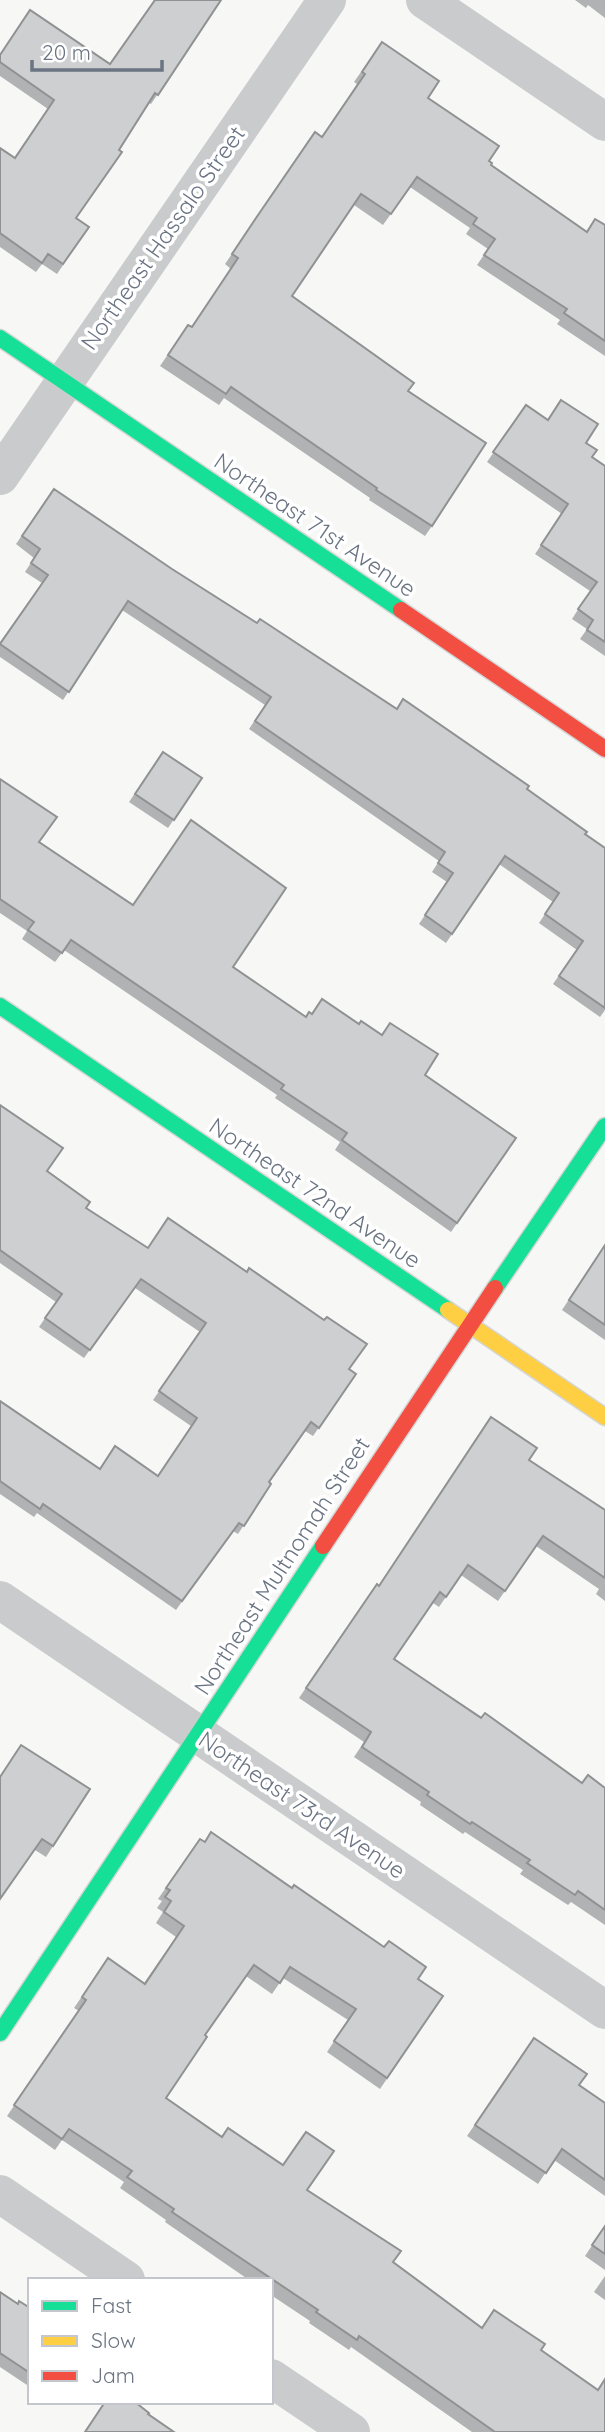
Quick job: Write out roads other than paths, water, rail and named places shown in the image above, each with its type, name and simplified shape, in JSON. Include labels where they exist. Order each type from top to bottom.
[{"type":"street","name":"Northeast Hassalo Street","points":[[0,476],[327,0]]},
{"type":"street","points":[[425,0],[605,122]]},
{"type":"street","name":"Northeast 71st Avenue","points":[[0,338],[605,749]]},
{"type":"street","name":"Northeast 72nd Avenue","points":[[0,1006],[605,1418]]},
{"type":"street","name":"Northeast Multnomah Street","points":[[0,2033],[469,1325],[605,1126]]},
{"type":"street","name":"Northeast 73rd Avenue","points":[[0,1600],[605,2010]]},
{"type":"street","points":[[0,2194],[123,2278]]},
{"type":"street","points":[[273,2379],[351,2432]]}]
